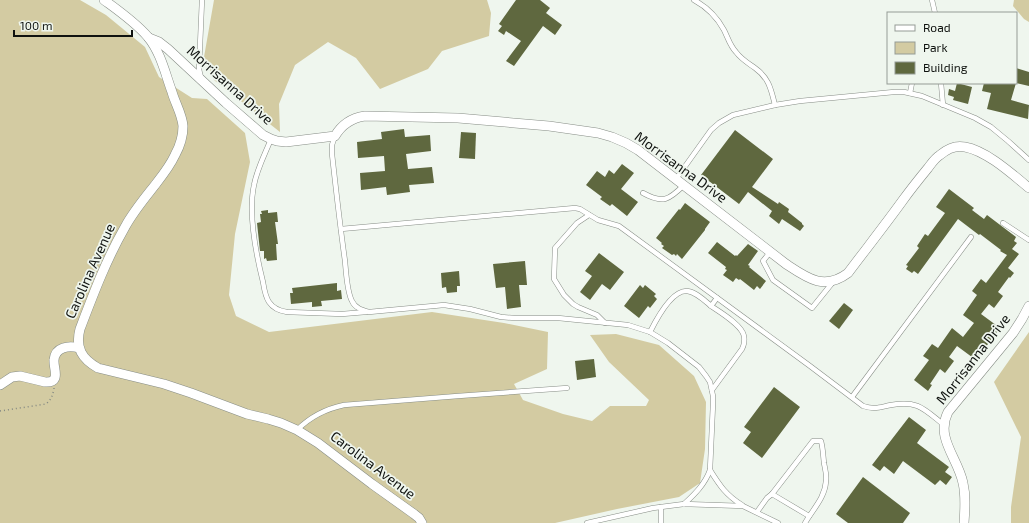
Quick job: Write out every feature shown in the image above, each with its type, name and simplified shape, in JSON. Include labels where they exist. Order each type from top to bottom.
[{"type":"street","name":"Carolina Avenue","points":[[104,0],[140,28],[158,52],[183,126],[181,142],[175,156],[125,226],[112,252],[80,330],[78,341],[79,348],[84,358],[90,364],[98,368],[191,392],[247,414],[268,418],[297,430],[318,443],[414,514],[422,523]]},
{"type":"street","name":"Morrisanna Drive","points":[[149,38],[159,42],[168,49],[264,135],[277,141],[286,142],[335,136],[342,126],[348,121],[365,116],[458,118],[549,126],[598,133],[612,137],[638,150],[800,273],[814,280],[827,282],[834,281]]},
{"type":"street","points":[[834,281],[848,273],[917,181],[936,158],[945,151],[960,147],[975,150],[985,155],[1012,174],[1029,188]]},
{"type":"street","name":"Morrisanna Drive","points":[[964,523],[965,495],[963,482],[944,433],[944,424],[948,412],[1013,333],[1029,306]]},
{"type":"street","points":[[0,385],[12,377],[20,376],[49,382],[54,378],[56,372],[54,358],[58,350],[67,346],[79,348]]},
{"type":"lane","points":[[201,80],[199,69],[202,0]]},
{"type":"lane","points":[[694,0],[711,12],[719,21],[730,44],[736,52],[763,74],[772,90],[775,105]]},
{"type":"lane","points":[[932,0],[935,12]]},
{"type":"lane","points":[[910,93],[912,84]]},
{"type":"lane","points":[[941,84],[944,105]]},
{"type":"lane","points":[[676,179],[711,130],[719,123],[733,115],[800,101],[894,92],[910,93],[922,96],[975,118],[991,127],[1029,160]]},
{"type":"lane","points":[[335,136],[332,146],[332,154],[351,300],[357,307],[369,312]]},
{"type":"lane","points":[[271,139],[261,162],[254,185],[252,205],[253,224],[260,271],[266,298],[270,304],[280,311],[287,312],[342,314],[459,306],[501,317],[558,318],[628,325],[650,332],[668,343],[699,367],[710,382],[712,390],[713,404],[710,470],[701,487],[684,504]]},
{"type":"lane","points":[[643,193],[654,198],[668,198],[674,195],[684,185]]},
{"type":"lane","points":[[341,229],[580,208],[598,220],[619,226],[863,406],[876,408],[904,403],[917,405],[924,408],[944,424]]},
{"type":"lane","points":[[589,215],[577,223],[555,248],[554,279],[564,295],[574,304],[597,315],[605,323]]},
{"type":"lane","points":[[1003,223],[1029,240]]},
{"type":"lane","points":[[852,397],[970,237]]},
{"type":"lane","points":[[771,251],[763,261],[773,280],[812,308],[834,281]]},
{"type":"lane","points":[[650,332],[673,297],[681,291],[692,292],[738,326],[743,332],[744,337],[742,349],[712,390]]},
{"type":"lane","points":[[711,306],[717,298]]},
{"type":"lane","points":[[297,430],[308,420],[321,412],[344,405],[568,388]]},
{"type":"lane","points":[[757,512],[813,441],[821,441],[823,446],[827,480],[821,499],[805,523]]},
{"type":"lane","points":[[710,470],[719,486],[730,498],[778,523]]},
{"type":"lane","points":[[772,494],[809,516]]},
{"type":"lane","points":[[587,523],[615,516],[684,504],[743,506]]},
{"type":"lane","points":[[660,523],[661,507]]},
{"type":"lane","points":[[615,516],[616,523]]},
{"type":"path","points":[[0,411],[46,404],[50,401],[53,394],[54,378]]},
{"type":"green space","points":[[0,0],[80,0],[106,15],[145,47],[159,77],[192,98],[207,99],[245,133],[250,162],[235,234],[229,295],[236,316],[269,332],[432,312],[504,323],[548,332],[547,369],[514,384],[523,400],[563,414],[592,421],[610,406],[646,406],[649,400],[609,362],[590,335],[616,334],[659,345],[694,376],[706,402],[705,449],[700,483],[679,497],[555,523],[0,523]]},
{"type":"green space","points":[[214,0],[487,0],[491,13],[489,36],[442,51],[428,69],[380,89],[356,58],[328,42],[295,65],[279,104],[280,132],[214,80],[204,57]]},
{"type":"green space","points":[[1014,0],[1029,0],[1029,22],[1024,19],[1013,6]]},
{"type":"green space","points":[[1029,332],[1029,523],[1011,523],[1011,507],[1021,437],[994,382]]},
{"type":"building","points":[[516,0],[540,0],[550,8],[546,13],[562,25],[555,35],[543,26],[514,66],[506,61],[521,41],[506,31],[504,35],[498,31],[502,26],[499,24]]},
{"type":"building","points":[[1017,68],[1029,72],[1029,86],[1017,83]]},
{"type":"building","points":[[957,84],[972,87],[968,104],[953,100],[954,97],[948,95],[949,89],[955,91]]},
{"type":"building","points":[[984,84],[1016,84],[1011,100],[1029,105],[1028,119],[987,109],[991,93],[982,91]]},
{"type":"building","points":[[404,129],[405,137],[430,135],[431,151],[406,154],[408,169],[432,167],[434,183],[409,185],[410,192],[387,195],[386,187],[361,190],[360,173],[385,171],[384,156],[358,158],[357,142],[382,139],[381,132]]},
{"type":"building","points":[[735,130],[773,159],[752,187],[778,204],[779,202],[789,209],[788,212],[804,226],[800,231],[782,219],[779,224],[769,216],[772,211],[748,192],[739,204],[701,175]]},
{"type":"building","points":[[461,132],[476,133],[475,159],[459,158]]},
{"type":"building","points":[[622,164],[634,173],[621,189],[638,202],[627,216],[612,204],[610,206],[600,199],[602,197],[586,185],[597,171],[605,177],[609,170],[614,174]]},
{"type":"building","points":[[949,189],[974,208],[972,210],[984,219],[987,215],[1016,237],[1014,241],[1017,243],[1012,249],[1019,254],[1008,268],[1014,273],[1010,278],[1009,277],[998,292],[1003,296],[994,308],[989,304],[981,314],[1000,328],[976,360],[957,346],[949,357],[954,361],[945,373],[940,369],[930,384],[932,385],[928,391],[914,380],[929,360],[923,356],[932,344],[938,348],[952,328],[963,337],[974,323],[963,315],[977,295],[972,291],[981,279],[986,283],[1007,255],[958,219],[918,274],[914,271],[912,273],[906,269],[908,266],[906,265],[919,248],[917,246],[925,234],[928,236],[945,213],[936,207]]},
{"type":"building","points":[[685,203],[710,222],[682,259],[677,254],[676,256],[674,254],[672,255],[662,248],[664,246],[656,238]]},
{"type":"building","points":[[268,210],[268,213],[277,212],[278,222],[275,222],[278,244],[276,244],[277,260],[267,261],[266,258],[264,259],[264,251],[260,251],[257,223],[261,222],[261,211]]},
{"type":"building","points":[[717,242],[735,256],[737,256],[748,244],[758,251],[748,265],[766,281],[760,289],[757,286],[754,290],[740,279],[739,280],[736,278],[733,282],[723,275],[727,270],[725,269],[726,267],[708,253]]},
{"type":"building","points":[[599,253],[624,272],[610,290],[602,284],[590,300],[580,292],[592,276],[585,271]]},
{"type":"building","points":[[525,261],[527,285],[519,285],[521,307],[507,309],[505,287],[496,288],[493,264]]},
{"type":"building","points":[[459,271],[460,286],[457,286],[457,292],[447,293],[446,287],[442,288],[441,273]]},
{"type":"building","points":[[337,283],[337,291],[341,290],[342,299],[321,301],[322,306],[312,307],[312,302],[291,304],[290,293],[293,293],[292,288]]},
{"type":"building","points":[[640,285],[643,288],[645,285],[656,294],[654,296],[657,299],[650,308],[648,306],[639,318],[624,306]]},
{"type":"building","points":[[844,303],[853,310],[839,329],[829,321]]},
{"type":"building","points":[[594,359],[596,377],[577,380],[575,361]]},
{"type":"building","points":[[774,387],[800,407],[762,458],[743,443],[751,432],[744,427]]},
{"type":"building","points":[[909,417],[926,430],[917,443],[949,467],[945,472],[952,477],[946,485],[940,480],[935,485],[903,461],[894,474],[884,466],[880,471],[872,465]]},
{"type":"building","points":[[863,477],[910,513],[903,523],[848,523],[836,514]]}]
